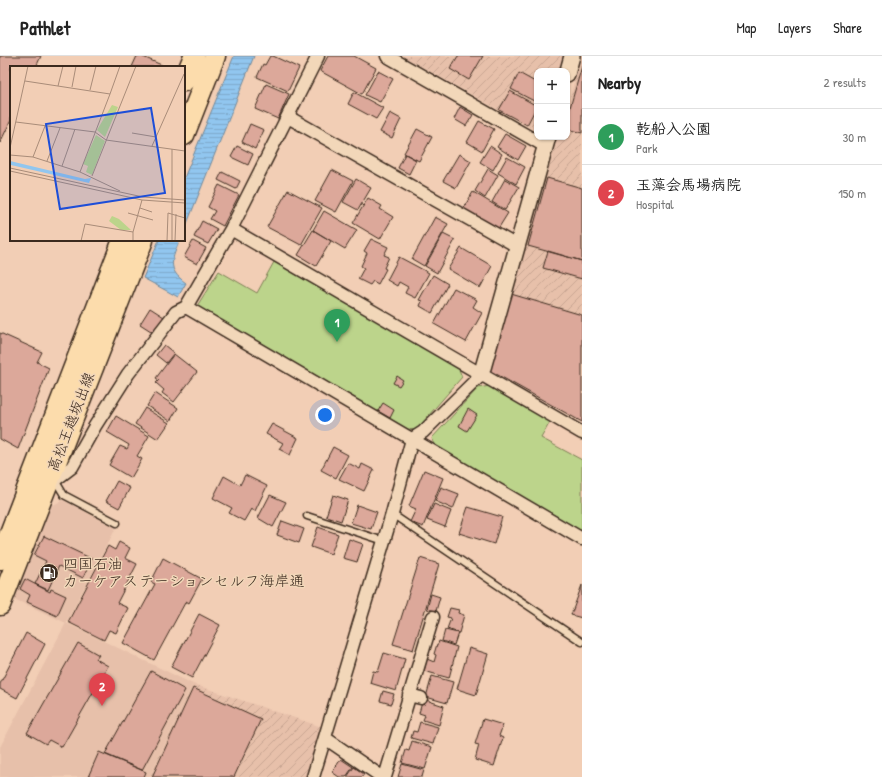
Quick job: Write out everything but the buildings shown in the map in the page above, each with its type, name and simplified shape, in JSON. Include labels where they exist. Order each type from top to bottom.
[{"type":"main road","points":[[185,78],[194,56]]},
{"type":"main road","points":[[185,132],[215,56]]},
{"type":"main road","name":"高松王越坂出線","points":[[0,605],[45,479],[123,241]]},
{"type":"main road","name":"高松王越坂出線","points":[[0,559],[45,479],[143,241]]},
{"type":"street","points":[[45,479],[72,467],[95,426],[128,374],[176,312],[186,307],[231,230],[318,56]]},
{"type":"street","points":[[313,777],[392,514],[412,439],[423,432],[481,375],[546,142],[387,56]]},
{"type":"street","points":[[569,68],[572,56]]},
{"type":"street","points":[[288,117],[517,246]]},
{"type":"street","points":[[231,230],[582,434]]},
{"type":"street","points":[[186,307],[582,539]]},
{"type":"street","points":[[325,738],[382,777],[434,626]]},
{"type":"street","points":[[409,695],[421,698]]},
{"type":"lane","points":[[45,479],[64,495],[117,523]]},
{"type":"lane","points":[[392,514],[582,642]]},
{"type":"lane","points":[[307,516],[384,541]]},
{"type":"shaded area","points":[[403,56],[563,56],[560,68],[534,68],[534,129]]},
{"type":"shaded area","points":[[582,56],[582,422],[489,370],[557,140],[570,140],[570,96]]},
{"type":"shaded area","points":[[63,500],[116,528],[66,623],[14,599],[51,506]]},
{"type":"shaded area","points":[[66,623],[193,684],[149,777],[0,777],[0,747]]},
{"type":"shaded area","points":[[193,684],[322,727],[307,777],[149,777]]},
{"type":"green space","points":[[274,262],[458,367],[462,377],[416,430],[408,429],[197,306],[219,271],[257,293]]},
{"type":"green space","points":[[490,386],[550,422],[541,438],[582,460],[582,531],[434,446],[432,438],[478,388]]},
{"type":"water","points":[[234,56],[254,56],[185,228],[185,176]]},
{"type":"water","points":[[159,241],[180,241],[172,263],[176,273],[186,283],[178,297],[143,278]]},
{"type":"place","name":"乾船入公園","points":[[337,342]]},
{"type":"place","name":"四国石油 カーケアステーションセルフ海岸通","points":[[49,573]]},
{"type":"place","name":"玉藻会馬場病院","points":[[102,706]]}]
